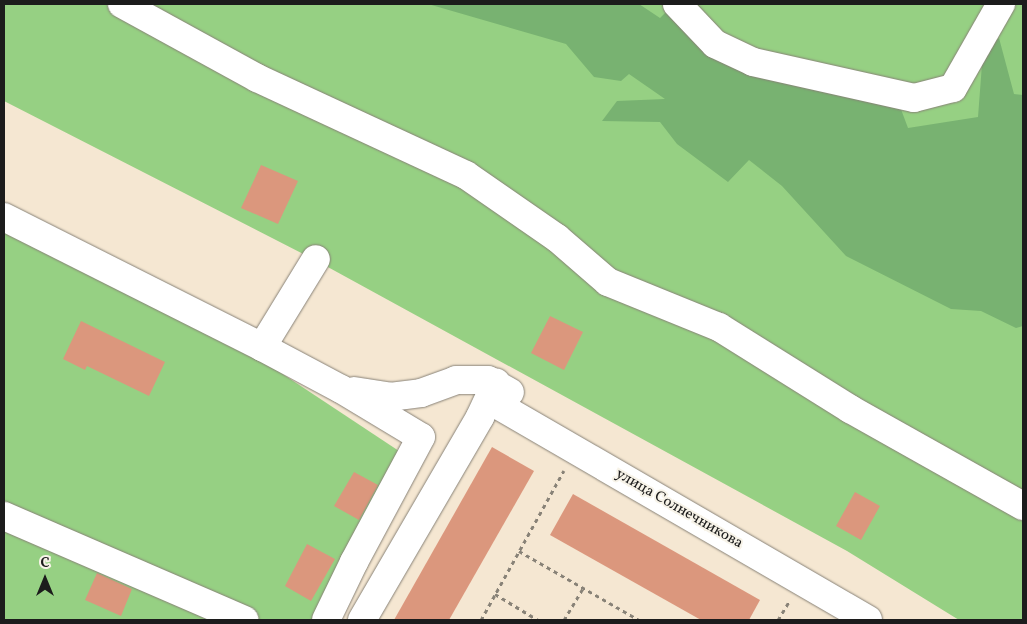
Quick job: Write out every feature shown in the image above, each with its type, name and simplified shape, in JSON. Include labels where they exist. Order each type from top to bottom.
[{"type":"street","points":[[122,4],[257,78],[466,175],[557,238],[608,282],[719,327],[850,409],[1023,506]]},
{"type":"street","points":[[678,4],[715,44],[753,62],[914,98],[953,88],[1001,4]]},
{"type":"street","points":[[4,217],[262,347],[341,389],[421,437],[354,562],[326,620]]},
{"type":"street","points":[[262,347],[316,259]]},
{"type":"street","points":[[341,389],[390,397],[421,393],[456,380],[488,380],[492,391],[362,620]]},
{"type":"street","name":"улица Солнечникова","points":[[492,391],[543,430],[868,620]]},
{"type":"street","points":[[4,516],[244,620]]},
{"type":"path","points":[[481,620],[566,467]]},
{"type":"path","points":[[519,551],[639,620]]},
{"type":"path","points":[[564,620],[584,588]]},
{"type":"path","points":[[495,594],[538,620]]},
{"type":"path","points":[[778,620],[791,600]]},
{"type":"green space","points":[[4,4],[1023,4],[1023,620],[959,620],[847,551],[315,260],[4,101]]},
{"type":"green space","points":[[428,4],[639,4],[660,18],[670,8],[711,51],[899,104],[908,128],[978,117],[983,51],[999,38],[1014,94],[1023,95],[1023,326],[1016,328],[981,311],[951,309],[846,256],[782,186],[749,160],[728,182],[677,144],[660,122],[602,121],[617,101],[665,99],[629,74],[621,81],[594,77],[566,44]]},
{"type":"green space","points":[[4,222],[213,328],[405,455],[317,620],[4,620]]},
{"type":"building","points":[[261,165],[298,181],[278,224],[241,208]]},
{"type":"building","points":[[550,316],[583,332],[564,370],[531,353]]},
{"type":"building","points":[[81,321],[165,362],[149,396],[87,366],[85,370],[63,359]]},
{"type":"building","points":[[492,447],[534,471],[449,620],[394,620]]},
{"type":"building","points":[[354,472],[378,485],[359,520],[334,506]]},
{"type":"building","points":[[855,492],[880,506],[861,540],[836,526]]},
{"type":"building","points":[[573,494],[760,600],[749,620],[701,620],[550,535]]},
{"type":"building","points":[[307,544],[335,559],[311,601],[285,586]]},
{"type":"building","points":[[97,573],[132,589],[121,616],[85,600]]}]
